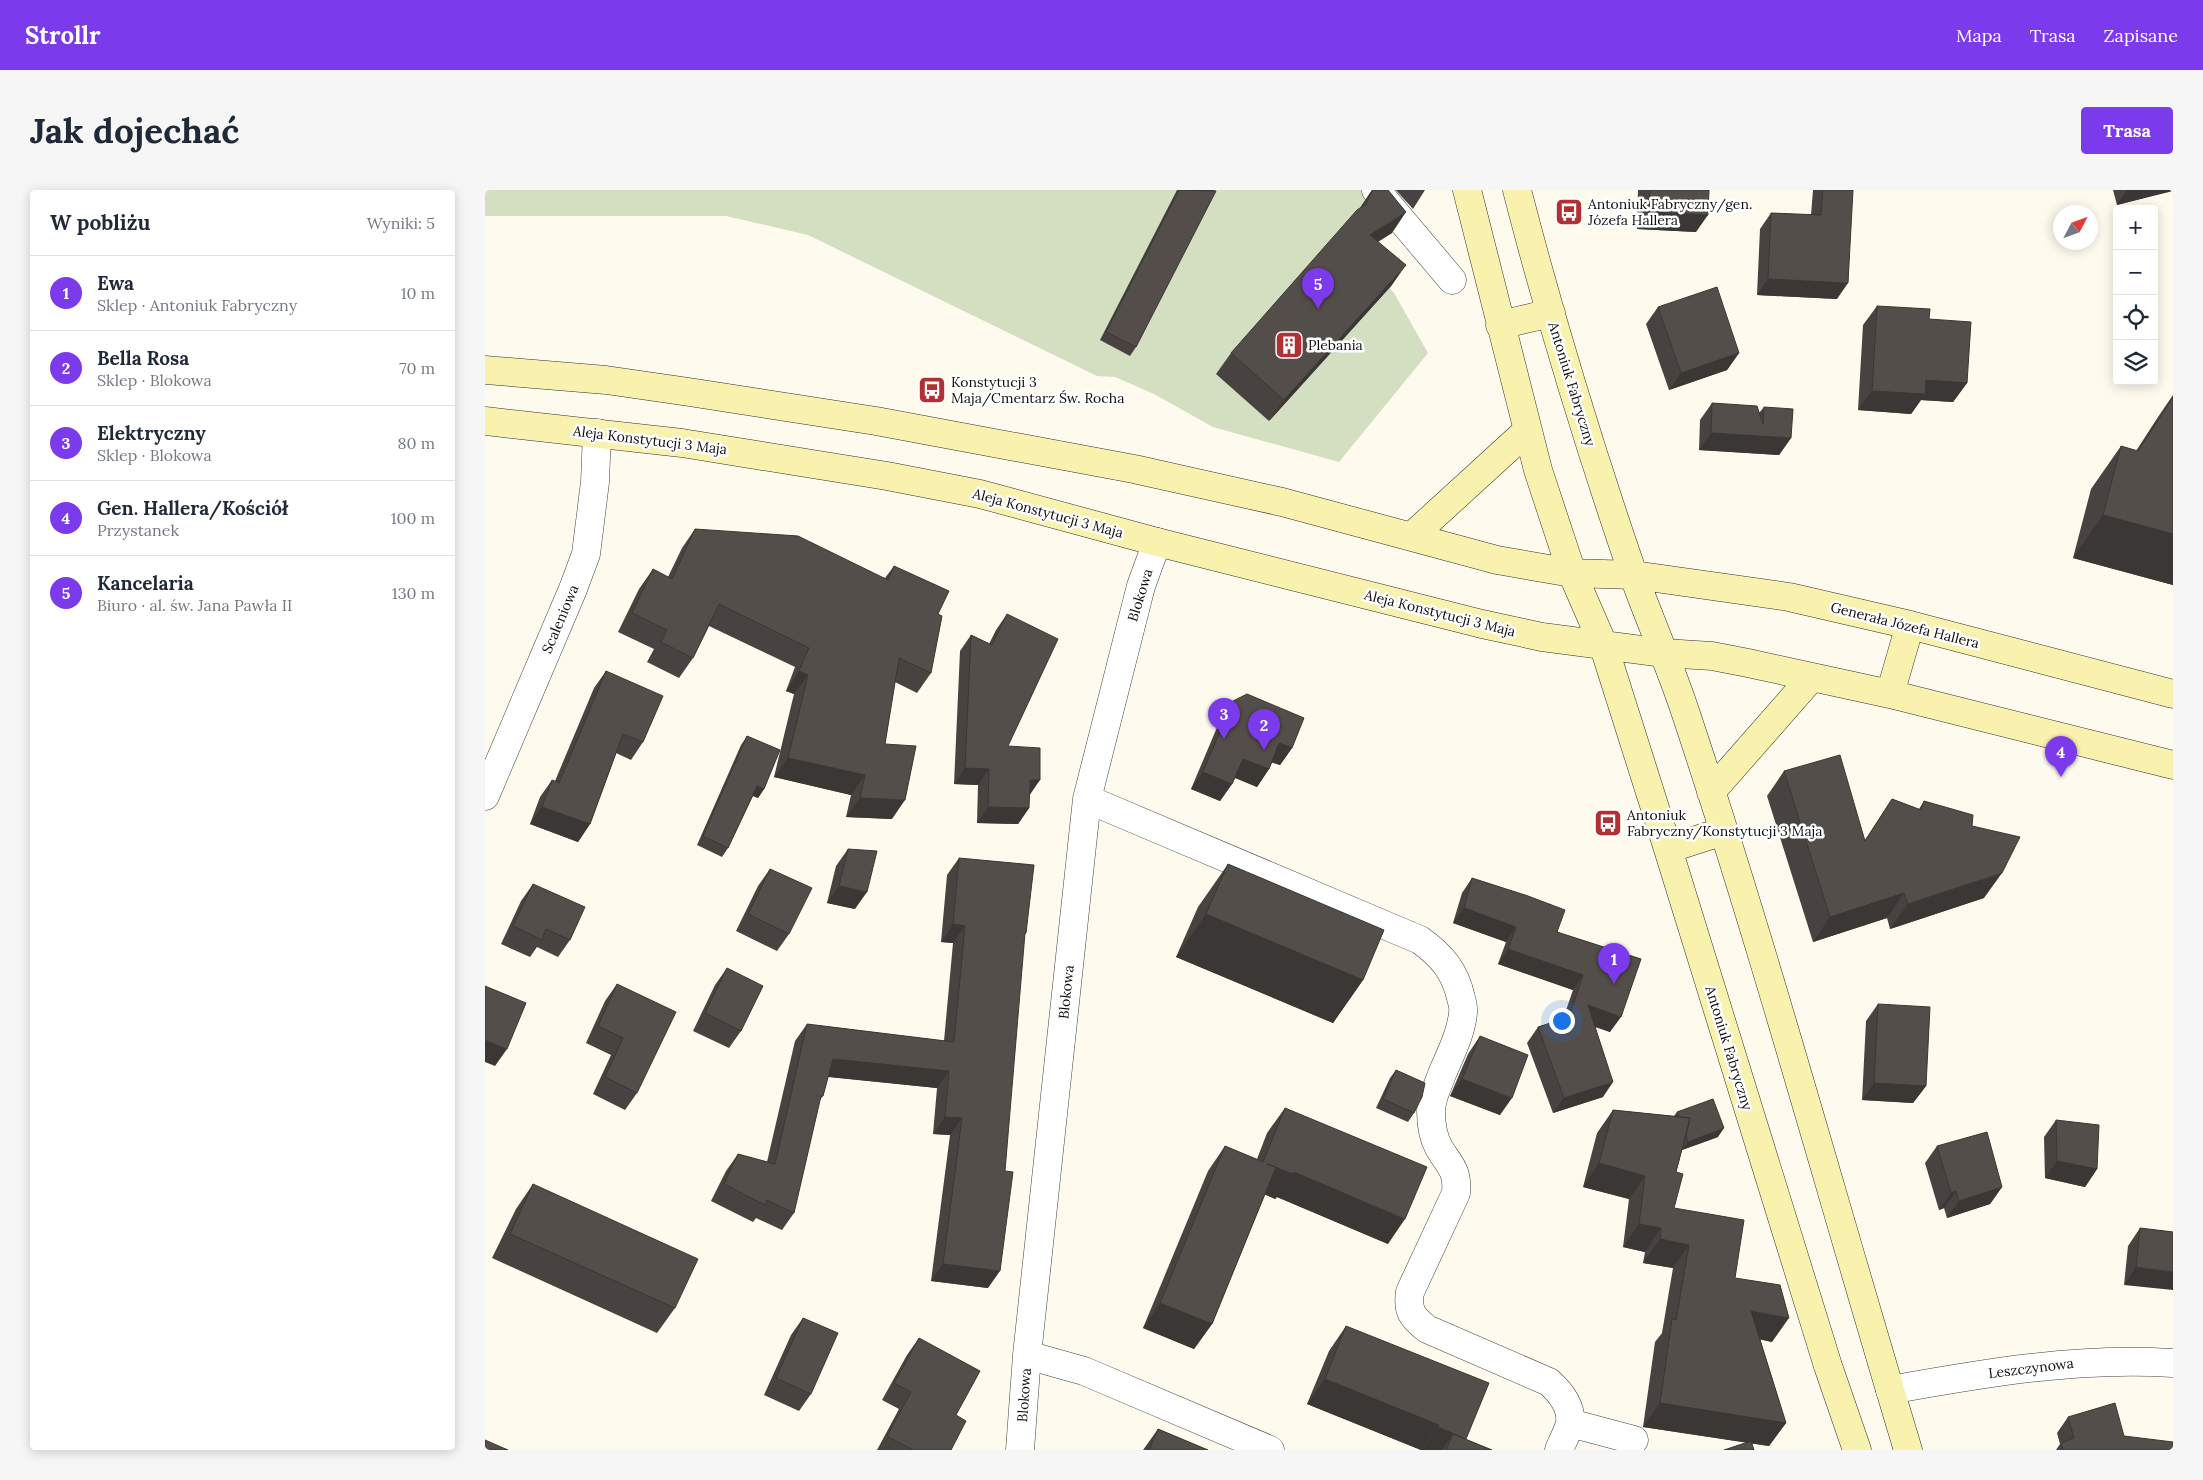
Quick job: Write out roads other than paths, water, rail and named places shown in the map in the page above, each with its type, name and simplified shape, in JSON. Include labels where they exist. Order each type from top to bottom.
[{"type":"main road","points":[[485,370],[606,380],[876,421],[1202,483],[1412,536],[1497,560],[1572,573],[1538,470],[1467,190]]},
{"type":"main road","name":"Antoniuk Fabryczny","points":[[1517,190],[1551,313],[1602,482],[1634,575],[1664,653]]},
{"type":"main road","points":[[1500,325],[1551,313]]},
{"type":"main road","name":"Aleja Konstytucji 3 Maja","points":[[485,421],[692,444],[887,476],[970,492],[1157,542],[1482,624],[1542,637],[1664,653]]},
{"type":"main road","points":[[1412,536],[1528,430]]},
{"type":"main road","name":"Antoniuk Fabryczny","points":[[1572,573],[1603,644],[1825,1357],[1857,1450]]},
{"type":"main road","name":"Generała Józefa Hallera","points":[[1572,573],[1634,575],[1761,592],[1910,625],[2173,694]]},
{"type":"main road","points":[[1890,694],[1910,625]]},
{"type":"main road","points":[[1908,1450],[1723,831],[1664,653],[1712,656],[1890,694],[2173,765]]},
{"type":"main road","points":[[1711,792],[1812,677]]},
{"type":"main road","points":[[1668,849],[1723,831]]},
{"type":"street","points":[[1376,190],[1452,280]]},
{"type":"street","name":"Scaleniowa","points":[[485,796],[586,554],[595,482],[597,433]]},
{"type":"street","name":"Blokowa","points":[[1020,1450],[1027,1354],[1087,798],[1141,586],[1157,542]]},
{"type":"street","points":[[1087,798],[1421,940],[1436,950],[1450,967],[1459,988],[1464,1010],[1461,1026],[1434,1096],[1431,1109],[1436,1141],[1454,1168],[1457,1181],[1456,1193],[1410,1292],[1408,1305],[1417,1321],[1427,1328],[1549,1382],[1560,1392],[1567,1408],[1569,1424],[1559,1450]]},
{"type":"street","points":[[1027,1354],[1085,1370],[1270,1450]]},
{"type":"street","name":"Leszczynowa","points":[[1890,1390],[1991,1373],[2066,1364],[2117,1361],[2173,1363]]},
{"type":"street","points":[[1569,1424],[1634,1440]]},
{"type":"place","name":"Antoniuk Fabryczny/gen. Józefa Hallera","points":[[1569,212]]},
{"type":"place","name":"Kancelaria","points":[[1318,309]]},
{"type":"place","name":"Plebania","points":[[1289,345]]},
{"type":"place","name":"Konstytucji 3 Maja/Cmentarz Św. Rocha","points":[[932,390]]},
{"type":"place","name":"Elektryczny","points":[[1224,739]]},
{"type":"place","name":"Bella Rosa","points":[[1264,750]]},
{"type":"place","name":"Gen. Hallera/Kościół","points":[[2061,777]]},
{"type":"place","name":"Antoniuk Fabryczny/Konstytucji 3 Maja","points":[[1608,823]]},
{"type":"place","name":"Ewa","points":[[1614,984]]}]
